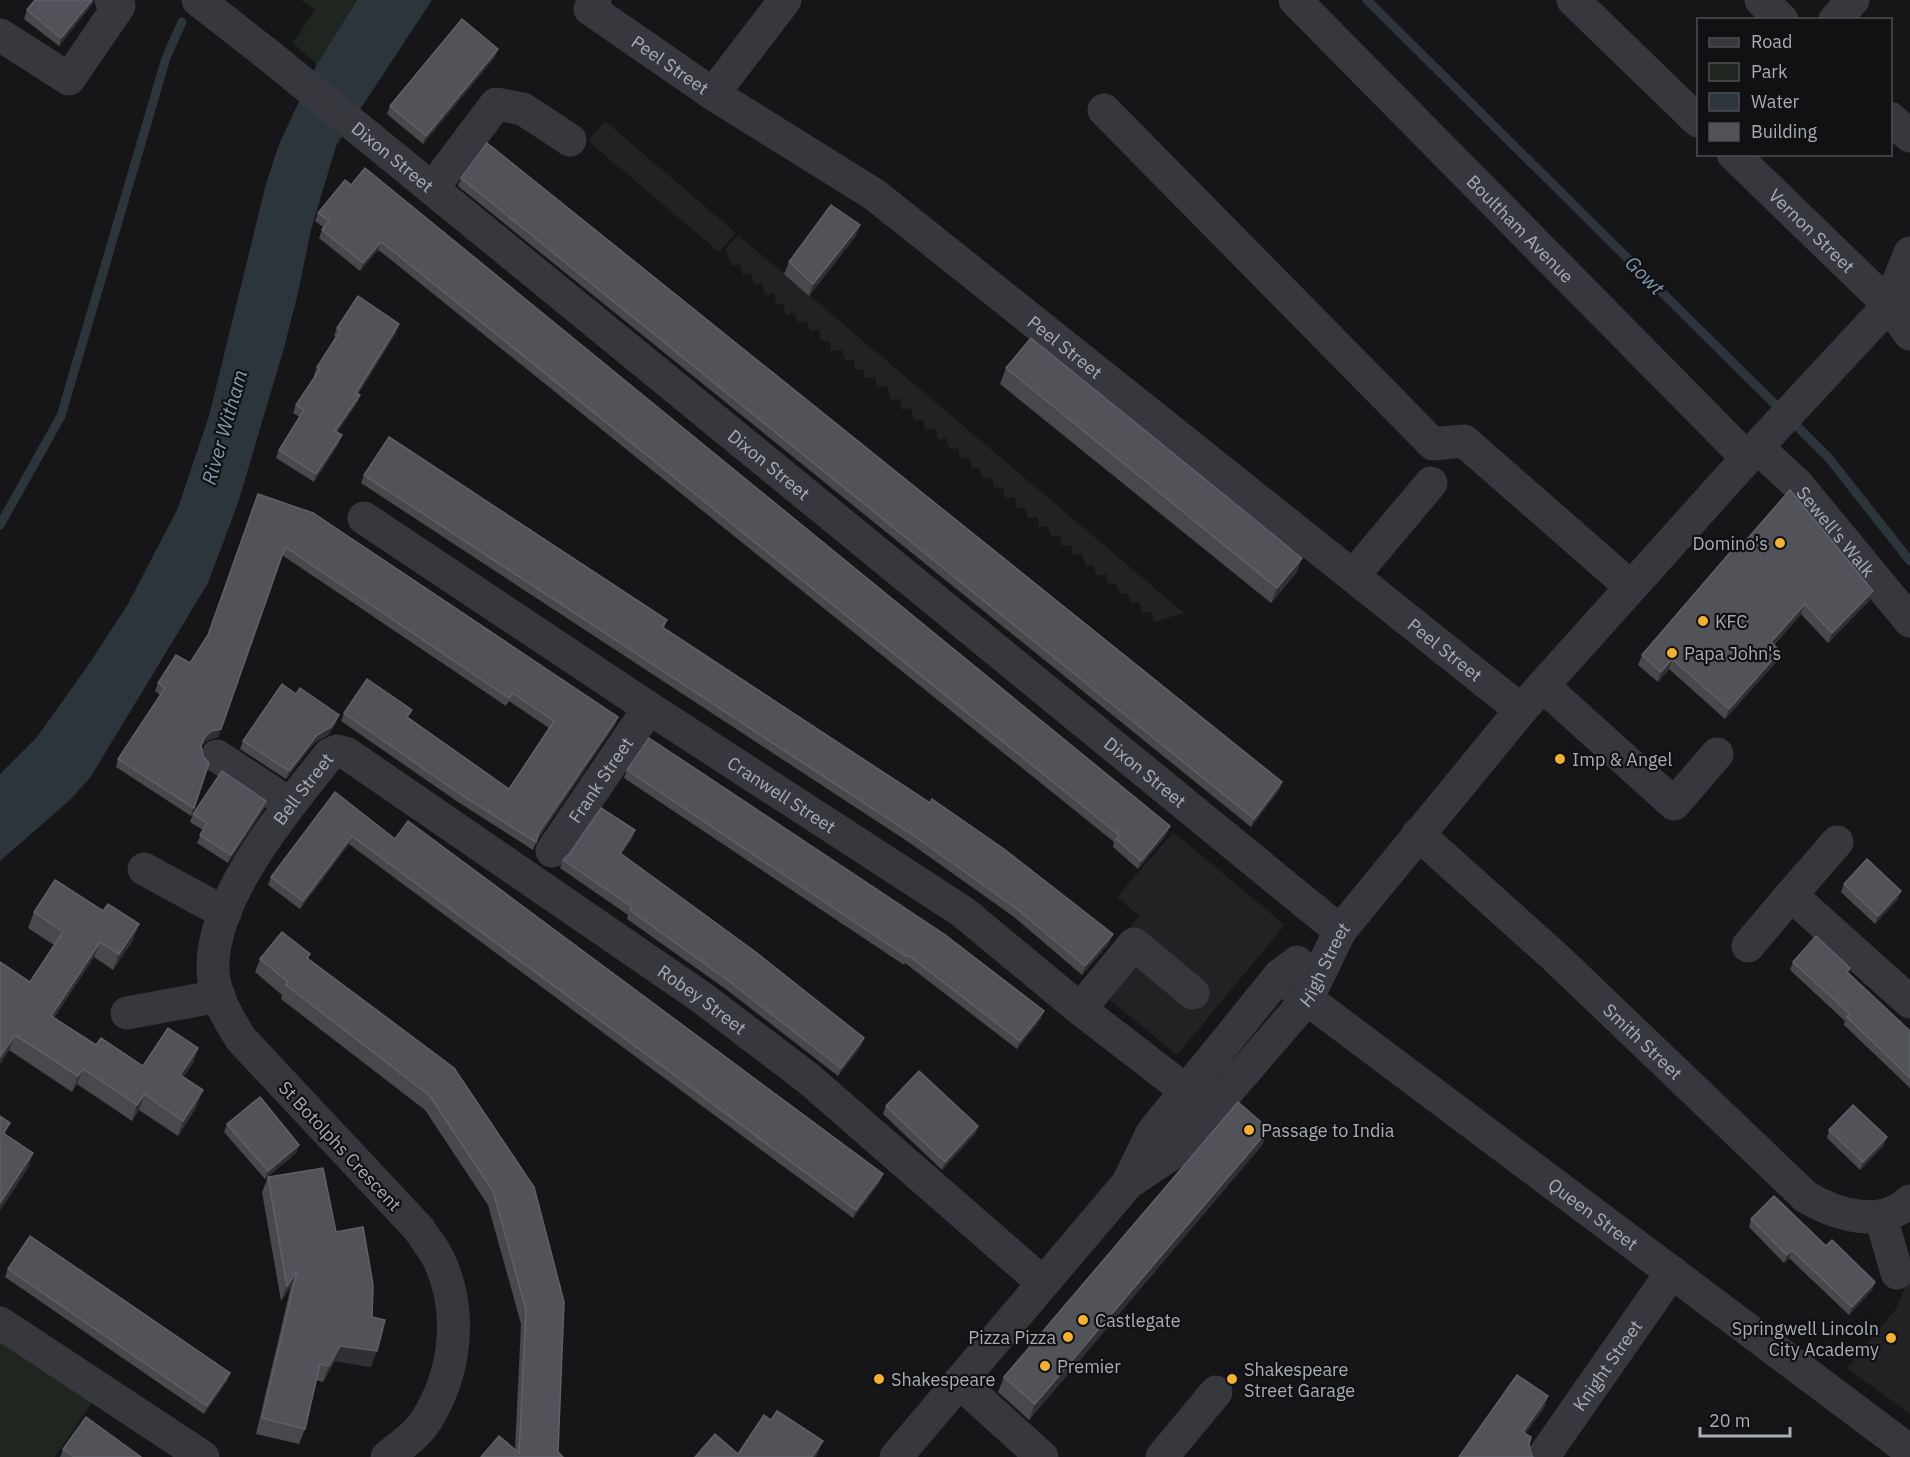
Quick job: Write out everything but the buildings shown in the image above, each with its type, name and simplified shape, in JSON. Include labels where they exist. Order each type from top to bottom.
[{"type":"street","points":[[0,35],[69,79],[119,6],[111,0]]},
{"type":"street","name":"Dixon Street","points":[[198,0],[290,72],[1340,931]]},
{"type":"street","points":[[713,94],[785,0]]},
{"type":"street","name":"Boultham Avenue","points":[[1295,0],[1757,447]]},
{"type":"street","points":[[1573,0],[1697,120]]},
{"type":"street","points":[[1761,0],[1780,18]]},
{"type":"street","points":[[1837,18],[1853,0]]},
{"type":"street","name":"Peel Street","points":[[593,5],[713,94],[875,195],[1521,710]]},
{"type":"street","points":[[432,189],[496,104],[523,109],[570,140]]},
{"type":"street","points":[[1104,110],[1433,444],[1464,441],[1631,587]]},
{"type":"street","points":[[1892,120],[1910,136]]},
{"type":"street","name":"Vernon Street","points":[[1735,156],[1900,297],[1910,334]]},
{"type":"street","points":[[1340,931],[1542,686],[1757,447],[1900,297],[1910,254]]},
{"type":"street","name":"Sewell's Walk","points":[[1757,447],[1797,484],[1910,621]]},
{"type":"street","points":[[1353,576],[1431,483]]},
{"type":"street","name":"Cranwell Street","points":[[364,518],[649,708],[963,912],[1080,1009],[1185,1090]]},
{"type":"street","points":[[1542,686],[1674,804],[1717,754]]},
{"type":"street","name":"Frank Street","points":[[552,851],[649,708]]},
{"type":"street","name":"Bell Street","points":[[271,831],[329,755],[337,751]]},
{"type":"street","name":"Robey Street","points":[[337,751],[346,753],[728,1017],[809,1079],[1043,1283]]},
{"type":"street","points":[[217,756],[290,804]]},
{"type":"street","name":"St Botolphs Crescent","points":[[271,831],[245,873],[225,913],[215,949],[213,972],[219,996],[230,1022],[241,1039],[419,1229],[439,1259],[451,1302],[454,1353],[427,1421],[387,1457]]},
{"type":"street","name":"Smith Street","points":[[1418,834],[1555,957],[1806,1197],[1829,1211],[1881,1217]]},
{"type":"street","points":[[1748,946],[1837,842]]},
{"type":"street","points":[[144,869],[225,913]]},
{"type":"street","points":[[1791,895],[1910,1002]]},
{"type":"street","name":"High Street","points":[[1128,1183],[1152,1133],[1280,975],[1340,931]]},
{"type":"street","name":"High Street","points":[[1128,1183],[1176,1151],[1307,999],[1340,931]]},
{"type":"street","points":[[1080,1009],[1134,944],[1193,993]]},
{"type":"street","name":"Queen Street","points":[[1280,975],[1307,999],[1910,1451]]},
{"type":"street","points":[[127,1013],[219,996]]},
{"type":"street","points":[[896,1457],[1128,1183]]},
{"type":"street","points":[[1897,1273],[1881,1217],[1901,1209],[1910,1201]]},
{"type":"street","name":"Knight Street","points":[[1543,1457],[1672,1272]]},
{"type":"street","points":[[0,1323],[203,1457]]},
{"type":"street","points":[[959,1382],[1042,1457]]},
{"type":"street","points":[[1162,1457],[1216,1392]]},
{"type":"shaded area","points":[[605,121],[736,233],[719,252],[588,141]]},
{"type":"shaded area","points":[[738,235],[1184,613],[1154,622],[1152,612],[1142,613],[1139,602],[1131,603],[1128,593],[1120,594],[1115,583],[1108,584],[1106,574],[1097,576],[1093,565],[1086,566],[1082,554],[1073,555],[1071,545],[1062,546],[1060,535],[1051,537],[1048,526],[1039,527],[1038,517],[1028,518],[1025,507],[1016,508],[1015,497],[1005,498],[1003,487],[994,488],[992,477],[983,479],[980,468],[972,469],[969,457],[960,459],[958,448],[949,449],[946,438],[938,440],[935,428],[925,430],[923,419],[914,421],[911,408],[902,410],[900,399],[891,400],[887,386],[877,387],[875,377],[865,378],[863,369],[855,370],[854,360],[845,361],[842,350],[831,351],[830,341],[821,341],[819,330],[810,331],[807,322],[798,322],[795,313],[786,315],[783,303],[776,305],[774,293],[765,295],[762,283],[754,284],[751,273],[743,275],[740,264],[732,266],[725,249]]},
{"type":"shaded area","points":[[1173,832],[1285,925],[1177,1055],[1088,982],[1139,916],[1117,897]]},
{"type":"shaded area","name":"Springwell Lincoln City Academy","points":[[1910,1275],[1910,1414],[1847,1368],[1896,1309]]},
{"type":"green space","points":[[301,0],[357,0],[317,64],[293,43],[315,10]]},
{"type":"green space","points":[[0,1338],[93,1401],[55,1457],[0,1457]]},
{"type":"water","name":"River Witham","points":[[357,0],[432,0],[336,146],[311,230],[284,348],[238,503],[208,583],[90,778],[69,801],[0,861],[0,774],[37,737],[89,664],[128,604],[178,508],[209,416],[266,184],[279,144],[317,64]]},
{"type":"waterway","name":"Gowt","points":[[1367,0],[1828,457],[1910,561]]},
{"type":"waterway","points":[[0,525],[61,416],[166,58],[182,22]]},
{"type":"place","name":"Domino's","points":[[1780,543]]},
{"type":"place","name":"KFC","points":[[1703,621]]},
{"type":"place","name":"Papa John's","points":[[1672,653]]},
{"type":"place","name":"Imp & Angel","points":[[1560,759]]},
{"type":"place","name":"Passage to India","points":[[1249,1130]]},
{"type":"place","name":"Castlegate","points":[[1083,1320]]},
{"type":"place","name":"Pizza Pizza","points":[[1068,1337]]},
{"type":"place","name":"Springwell Lincoln City Academy","points":[[1891,1338]]},
{"type":"place","name":"Premier","points":[[1045,1366]]},
{"type":"place","name":"Shakespeare","points":[[879,1379]]},
{"type":"place","name":"Shakespeare Street Garage","points":[[1232,1379]]}]
